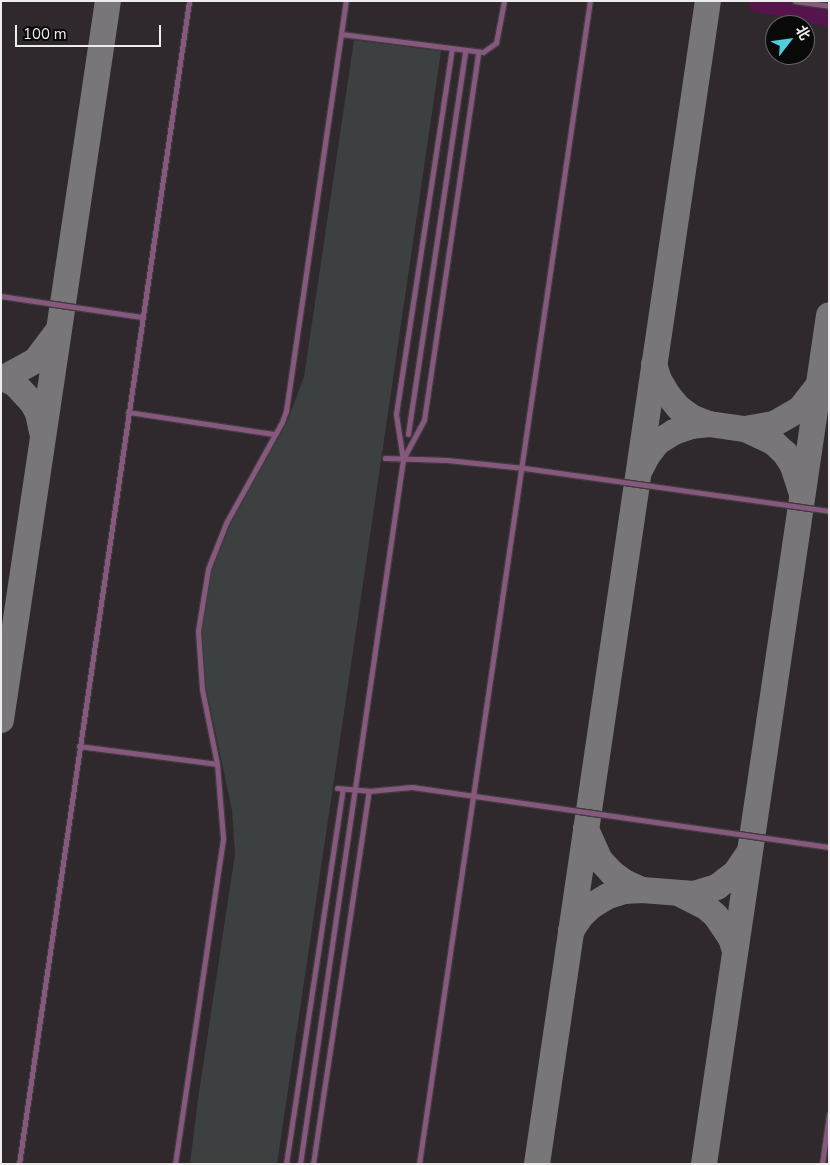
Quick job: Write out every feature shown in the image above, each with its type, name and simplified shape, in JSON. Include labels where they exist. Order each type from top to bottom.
[{"type":"lane","points":[[19,1164],[189,1]]},
{"type":"lane","points":[[175,1164],[223,838],[217,764],[202,689],[198,630],[208,569],[226,523],[282,422],[286,410],[346,1]]},
{"type":"lane","points":[[341,34],[478,53],[483,52],[496,43],[504,1]]},
{"type":"lane","points":[[420,1164],[524,468],[590,1]]},
{"type":"lane","points":[[795,1],[829,6]]},
{"type":"lane","points":[[300,1164],[403,460],[396,414],[452,49]]},
{"type":"lane","points":[[408,434],[465,51]]},
{"type":"lane","points":[[403,460],[424,420],[478,53]]},
{"type":"lane","points":[[1,296],[142,317]]},
{"type":"lane","points":[[128,412],[274,434]]},
{"type":"lane","points":[[385,458],[447,460],[524,468],[829,511]]},
{"type":"lane","points":[[79,746],[217,764]]},
{"type":"lane","points":[[286,1164],[340,788],[369,791],[412,787],[829,847]]},
{"type":"lane","points":[[314,1164],[369,791]]},
{"type":"lane","points":[[822,1164],[829,1114]]},
{"type":"shaded area","points":[[1,1],[829,1],[829,1164],[1,1164]]},
{"type":"shaded area","points":[[748,1],[829,1],[829,27],[815,24],[815,15],[771,15],[752,11]]},
{"type":"building","points":[[354,40],[441,51],[277,1164],[190,1164],[235,854],[232,810],[206,688],[202,631],[212,570],[230,525],[286,424],[304,377]]},
{"type":"taxiway","points":[[1,720],[108,1]]},
{"type":"taxiway","points":[[537,1164],[708,1]]},
{"type":"taxiway","points":[[704,1164],[829,315]]},
{"type":"taxiway","points":[[4,378],[36,360],[57,332]]},
{"type":"taxiway","points":[[654,364],[659,380],[679,408],[693,418],[709,424]]},
{"type":"taxiway","points":[[1,377],[15,384],[32,402],[38,413],[42,432]]},
{"type":"taxiway","points":[[641,468],[647,456],[658,442],[674,432],[691,426],[709,424],[745,429],[774,424],[800,409],[818,386]]},
{"type":"taxiway","points":[[745,429],[773,442],[785,453],[793,466],[802,493]]},
{"type":"taxiway","points":[[586,829],[600,860],[612,873],[626,883],[642,890]]},
{"type":"taxiway","points":[[571,931],[581,916],[593,905],[608,896],[624,891],[642,890],[694,894],[717,887],[736,872],[749,853]]},
{"type":"taxiway","points":[[682,895],[706,907],[716,916],[731,938],[735,951]]}]
